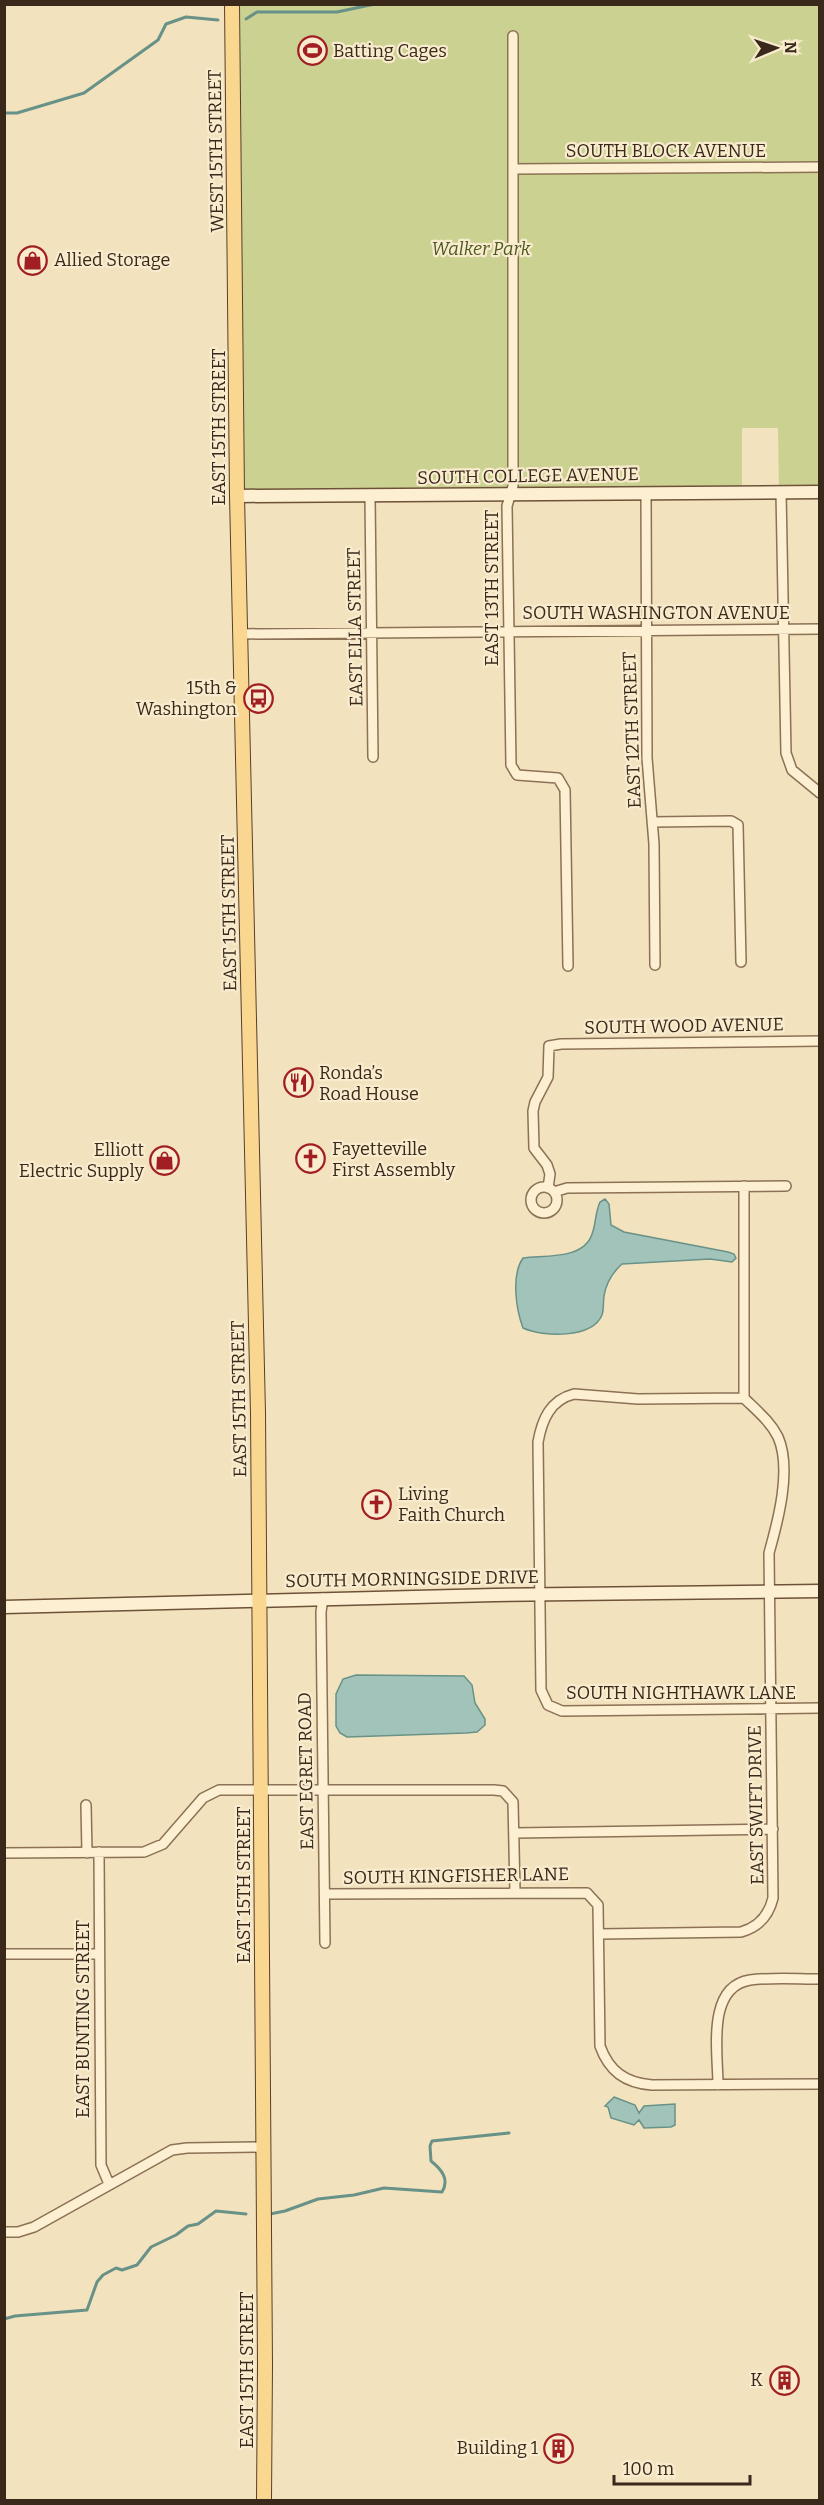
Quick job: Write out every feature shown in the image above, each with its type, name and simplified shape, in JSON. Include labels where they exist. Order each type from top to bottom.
[{"type":"main road","name":"WEST 15TH STREET","points":[[232,4],[236,297]]},
{"type":"main road","name":"EAST 15TH STREET","points":[[236,297],[237,496],[260,1600],[264,2500]]},
{"type":"street","name":"EAST 13TH STREET","points":[[513,36],[513,486],[507,506],[511,765],[517,775],[558,778],[566,790],[568,966]]},
{"type":"street","name":"SOUTH BLOCK AVENUE","points":[[513,169],[819,167]]},
{"type":"street","points":[[781,492],[788,762],[792,770],[819,793]]},
{"type":"street","name":"SOUTH COLLEGE AVENUE","points":[[237,496],[819,492]]},
{"type":"street","name":"EAST 12TH STREET","points":[[646,493],[647,758],[652,822],[655,965]]},
{"type":"street","name":"EAST ELLA STREET","points":[[370,496],[373,757]]},
{"type":"street","name":"SOUTH WASHINGTON AVENUE","points":[[241,634],[819,629]]},
{"type":"street","points":[[652,822],[731,821],[738,825],[741,962]]},
{"type":"street","name":"SOUTH WOOD AVENUE","points":[[744,1186],[551,1190],[547,1165],[534,1148],[533,1111],[535,1102],[548,1077],[549,1046],[819,1041]]},
{"type":"street","points":[[540,1594],[540,1431],[549,1409],[564,1397],[574,1394],[638,1399],[744,1398],[744,1186],[786,1186]]},
{"type":"street","name":"EAST SWIFT DRIVE","points":[[599,1934],[735,1933],[753,1928],[766,1916],[773,1898],[769,1553],[783,1493],[782,1454],[779,1439],[773,1430],[744,1398]]},
{"type":"street","name":"SOUTH MORNINGSIDE DRIVE","points":[[4,1606],[540,1594],[819,1591]]},
{"type":"street","name":"SOUTH NIGHTHAWK LANE","points":[[540,1594],[541,1690],[543,1699],[554,1709],[562,1711],[819,1708]]},
{"type":"street","name":"EAST EGRET ROAD","points":[[323,1598],[321,1612],[325,1943]]},
{"type":"street","points":[[4,1853],[144,1852],[164,1844],[203,1798],[219,1790],[503,1791],[513,1802],[515,1892]]},
{"type":"street","points":[[86,1805],[87,1852]]},
{"type":"street","points":[[515,1833],[773,1829]]},
{"type":"street","name":"EAST BUNTING STREET","points":[[99,1852],[101,2165],[109,2184]]},
{"type":"street","name":"SOUTH KINGFISHER LANE","points":[[325,1894],[587,1893],[598,1905],[600,2046],[609,2064],[623,2078],[640,2085],[819,2084]]},
{"type":"street","points":[[4,1954],[99,1954]]},
{"type":"street","points":[[718,2085],[718,2010],[729,1991],[748,1980],[819,1979]]},
{"type":"street","points":[[4,2232],[18,2232],[34,2227],[172,2150],[264,2147]]},
{"type":"green space","name":"Walker Park","points":[[232,5],[819,5],[819,492],[779,492],[778,428],[742,428],[742,493],[237,496]]},
{"type":"water","points":[[605,1199],[609,1204],[611,1225],[624,1232],[728,1252],[734,1254],[736,1258],[732,1262],[710,1259],[622,1264],[612,1275],[606,1287],[602,1315],[597,1323],[578,1332],[566,1334],[542,1333],[523,1328],[518,1311],[516,1283],[519,1265],[523,1258],[562,1255],[581,1248],[592,1234],[598,1206]]},
{"type":"water","points":[[356,1675],[464,1676],[472,1685],[475,1703],[485,1719],[485,1725],[477,1732],[466,1733],[347,1737],[340,1733],[336,1726],[336,1694],[343,1679]]},
{"type":"water","points":[[614,2097],[635,2105],[639,2113],[644,2106],[675,2104],[675,2125],[644,2128],[639,2120],[634,2125],[611,2118],[608,2107],[605,2106]]},
{"type":"waterway","points":[[246,19],[257,12],[337,12],[375,4]]},
{"type":"waterway","points":[[4,113],[17,113],[84,93],[158,40],[166,24],[186,17],[218,20]]},
{"type":"waterway","points":[[270,2214],[318,2199],[354,2195],[384,2188],[442,2192],[445,2179],[431,2161],[432,2141],[509,2133]]},
{"type":"waterway","points":[[4,2319],[87,2310],[97,2282],[103,2275],[116,2268],[122,2270],[137,2265],[151,2247],[176,2235],[188,2226],[198,2224],[216,2211],[246,2214]]},
{"type":"place","name":"Batting Cages","points":[[312,51]]},
{"type":"place","name":"Allied Storage","points":[[33,260]]},
{"type":"place","name":"15th & Washington","points":[[258,698]]},
{"type":"place","name":"Ronda’s Road House","points":[[298,1083]]},
{"type":"place","name":"Fayetteville First Assembly","points":[[311,1159]]},
{"type":"place","name":"Elliott Electric Supply","points":[[165,1160]]},
{"type":"place","name":"Living Faith Church","points":[[377,1504]]},
{"type":"place","name":"K","points":[[784,2380]]},
{"type":"place","name":"Building 1","points":[[559,2448]]}]
